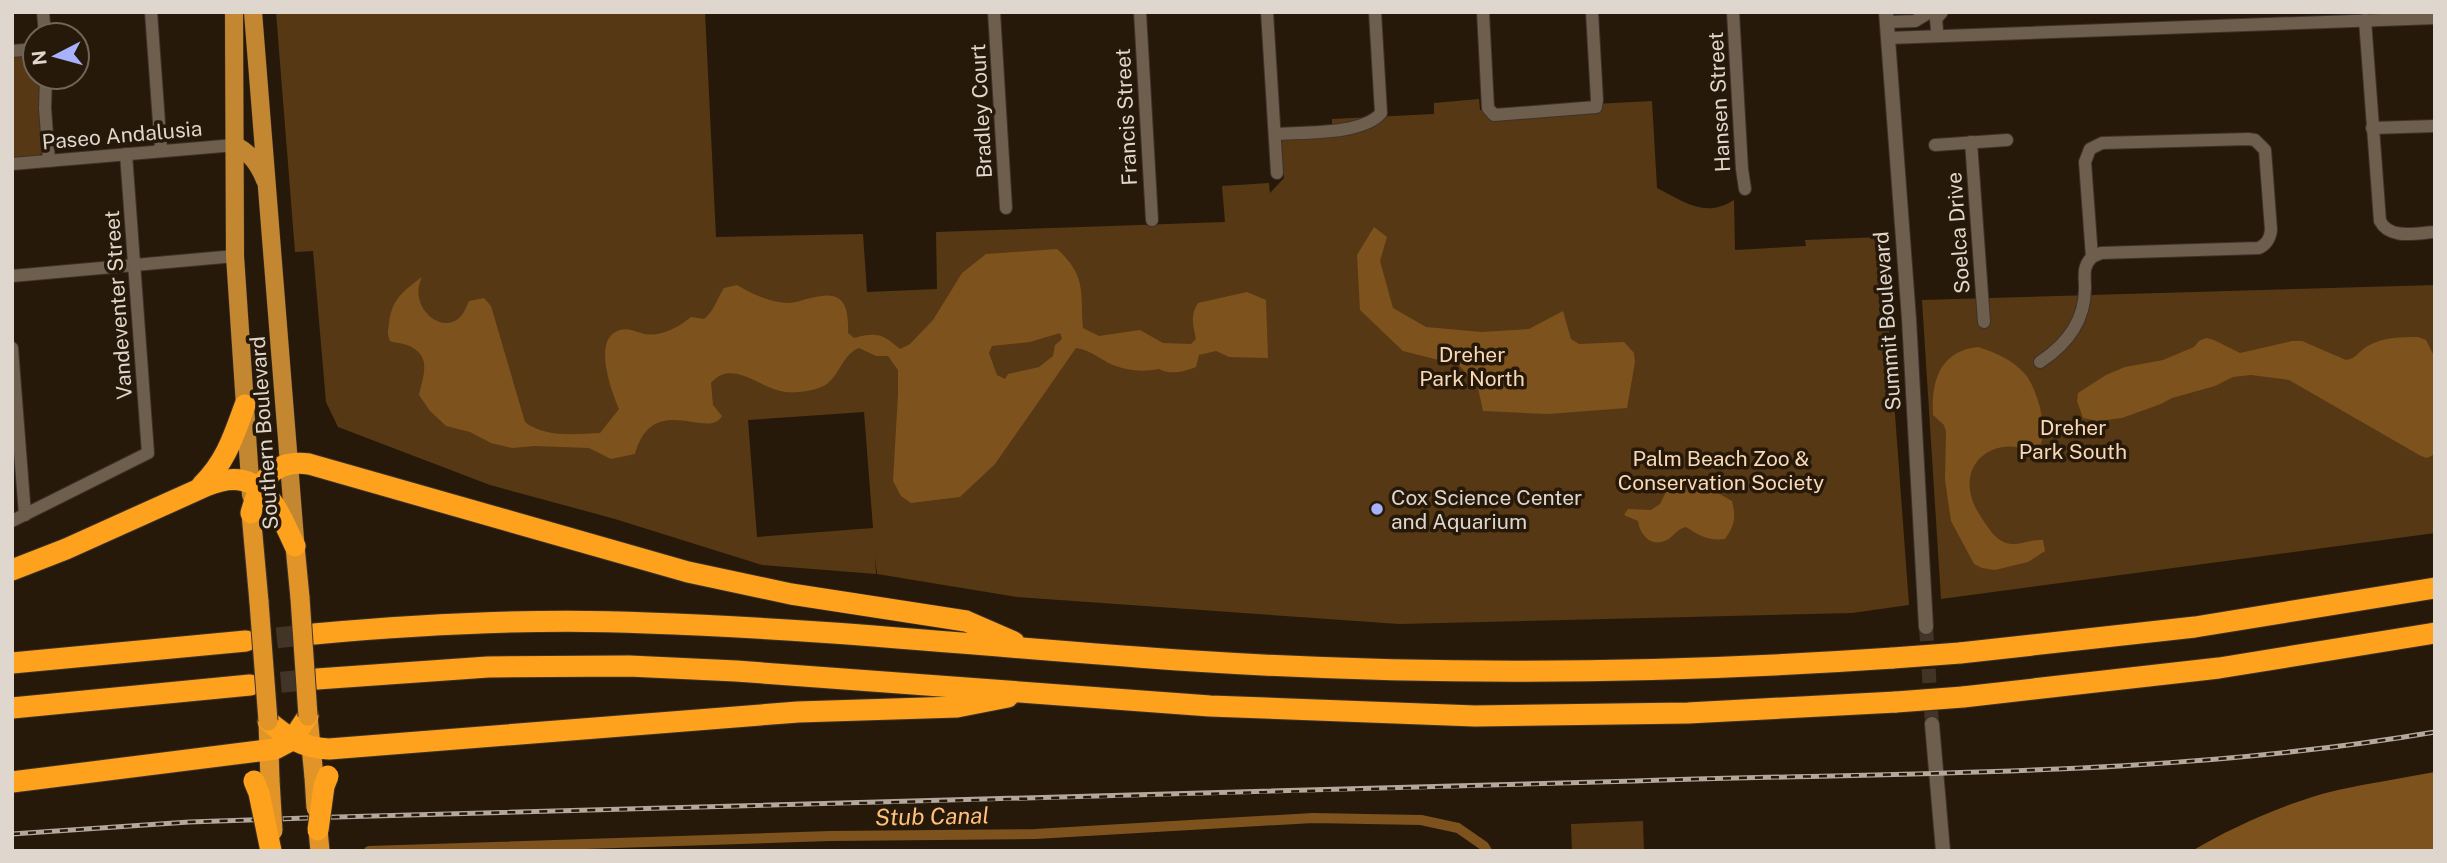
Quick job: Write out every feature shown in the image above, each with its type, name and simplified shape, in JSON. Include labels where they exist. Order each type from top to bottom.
[{"type":"highway","points":[[196,490],[217,470],[225,457],[245,405]]},
{"type":"highway","points":[[251,513],[255,485],[287,464],[314,465],[609,551],[711,577],[817,598],[966,621],[1029,648]]},
{"type":"highway","points":[[12,570],[225,480],[255,485],[270,497],[295,545]]},
{"type":"highway","name":"Southern Boulevard","points":[[251,513],[268,721],[269,750],[262,780]]},
{"type":"highway","name":"Southern Boulevard","points":[[295,545],[308,716]]},
{"type":"highway","points":[[314,634],[469,624],[621,622],[755,628],[1236,664],[1485,672],[1673,670],[1961,653],[2172,630],[2435,588]]},
{"type":"highway","points":[[317,679],[488,667],[629,666],[736,671],[1264,709],[1475,716],[1701,713],[1963,697],[2180,673],[2435,634]]},
{"type":"highway","points":[[12,663],[246,641]]},
{"type":"highway","points":[[12,708],[250,685]]},
{"type":"highway","points":[[12,782],[302,744],[330,749],[798,712],[957,707],[1027,692]]},
{"type":"highway","points":[[302,744],[308,716]]},
{"type":"highway","points":[[268,721],[302,744],[321,777],[324,786],[319,840]]},
{"type":"highway","points":[[321,777],[343,760],[379,745]]},
{"type":"highway","points":[[215,755],[246,769],[262,780],[259,793],[272,851]]},
{"type":"main road","name":"Southern Boulevard","points":[[234,12],[235,256],[245,405],[255,485]]},
{"type":"main road","name":"Southern Boulevard","points":[[253,14],[269,189],[295,545]]},
{"type":"main road","points":[[236,91],[244,105],[245,134],[252,142],[264,143]]},
{"type":"main road","points":[[235,145],[248,152],[259,166],[269,189]]},
{"type":"street","points":[[151,12],[162,150]]},
{"type":"street","name":"Bradley Court","points":[[994,12],[1006,208]]},
{"type":"street","name":"Francis Street","points":[[1139,12],[1152,220]]},
{"type":"street","points":[[1267,12],[1277,173]]},
{"type":"street","points":[[1275,134],[1354,127],[1376,120],[1381,113],[1375,12]]},
{"type":"street","points":[[1483,12],[1488,104],[1490,113],[1494,115],[1596,107],[1592,12]]},
{"type":"street","name":"Hansen Street","points":[[1733,12],[1745,189]]},
{"type":"street","points":[[1937,30],[1936,19],[1942,12]]},
{"type":"street","points":[[1887,17],[1925,16],[1937,30],[1956,35]]},
{"type":"street","name":"Summit Boulevard","points":[[1887,17],[1908,302],[1926,628]]},
{"type":"street","points":[[1888,38],[2435,18]]},
{"type":"street","points":[[2365,20],[2381,225],[2392,233],[2435,232]]},
{"type":"street","points":[[46,91],[49,161]]},
{"type":"street","points":[[2372,128],[2435,126]]},
{"type":"street","points":[[2040,362],[2062,345],[2078,323],[2084,303],[2084,268],[2092,257],[2101,253],[2259,248],[2265,244],[2271,230],[2265,149],[2261,144],[2248,139],[2102,143],[2090,149],[2086,155],[2092,257]]},
{"type":"street","points":[[1935,145],[2007,140]]},
{"type":"street","name":"Soelca Drive","points":[[1971,142],[1984,322]]},
{"type":"street","name":"Paseo Andalusia","points":[[12,164],[235,145]]},
{"type":"street","name":"Vandeventer Street","points":[[25,515],[149,453],[125,154]]},
{"type":"street","points":[[12,276],[235,256]]},
{"type":"street","points":[[12,348],[25,515],[12,521]]},
{"type":"street","points":[[1932,724],[1943,851]]},
{"type":"green space","name":"Dreher Park North","points":[[276,12],[705,12],[716,237],[863,234],[867,292],[937,289],[936,232],[1225,222],[1222,186],[1269,183],[1270,193],[1284,178],[1280,129],[1332,125],[1332,119],[1434,114],[1434,103],[1479,99],[1480,110],[1652,101],[1657,188],[1685,203],[1704,208],[1713,208],[1734,200],[1735,250],[1806,246],[1805,240],[1882,237],[1909,605],[1852,613],[1399,624],[1017,597],[877,574],[875,557],[876,574],[762,565],[615,519],[490,485],[338,427],[326,402],[313,251],[295,252]],"holes":[[[864,412],[873,528],[757,537],[748,420]]]},
{"type":"green space","points":[[21,56],[21,91],[40,91],[42,152],[39,156],[12,159],[12,57]]},
{"type":"green space","name":"Dreher Park South","points":[[2435,285],[2435,533],[1941,599],[1922,300]]},
{"type":"green space","points":[[1643,821],[1644,851],[1572,851],[1571,824]]},
{"type":"shaded area","points":[[1374,227],[1387,237],[1380,261],[1393,308],[1426,327],[1482,332],[1529,329],[1563,311],[1571,339],[1579,344],[1624,342],[1634,353],[1635,362],[1627,408],[1548,414],[1483,411],[1478,388],[1459,365],[1403,351],[1360,310],[1357,255]]},
{"type":"shaded area","points":[[1057,249],[1078,276],[1083,328],[1099,336],[1140,330],[1163,343],[1191,344],[1196,339],[1193,316],[1198,303],[1247,292],[1266,300],[1268,358],[1229,357],[1216,351],[1199,355],[1196,367],[1182,371],[1141,371],[1124,369],[1076,348],[995,464],[960,497],[911,503],[901,496],[893,481],[898,370],[888,356],[876,356],[859,348],[849,355],[827,384],[801,392],[776,390],[737,374],[719,376],[711,383],[713,405],[722,416],[715,422],[667,420],[654,425],[643,435],[635,454],[611,459],[589,448],[512,448],[446,426],[430,411],[419,395],[424,373],[420,354],[407,345],[390,341],[388,334],[395,302],[422,277],[419,299],[429,316],[437,321],[454,322],[469,301],[484,298],[491,306],[525,422],[551,433],[600,433],[619,409],[612,391],[605,354],[611,335],[620,330],[654,334],[674,328],[691,317],[704,319],[724,288],[737,285],[762,297],[782,302],[792,303],[822,296],[837,297],[845,307],[848,333],[854,338],[879,336],[900,349],[910,344],[933,320],[962,273],[986,254]],"holes":[[[1060,333],[1062,339],[1055,345],[1053,356],[1039,367],[1008,374],[1005,379],[997,375],[989,353],[992,346],[1030,342]]]},
{"type":"shaded area","points":[[2418,337],[2426,340],[2434,356],[2435,454],[2427,458],[2289,380],[2251,375],[2233,377],[2215,386],[2172,398],[2122,418],[2098,421],[2083,418],[2077,401],[2078,393],[2106,375],[2125,367],[2163,360],[2194,347],[2206,338],[2240,353],[2302,341],[2346,360],[2378,341]]},
{"type":"shaded area","points":[[1978,347],[2003,357],[2025,374],[2039,403],[2043,428],[2039,448],[2032,453],[2021,448],[1999,448],[1980,458],[1970,477],[1973,502],[1995,536],[2010,544],[2043,540],[2045,551],[2028,562],[1995,570],[1974,564],[1951,521],[1945,480],[1946,432],[1944,425],[1933,415],[1934,391],[1940,370],[1955,355]]},
{"type":"shaded area","points":[[1677,486],[1711,489],[1732,501],[1734,521],[1725,539],[1704,537],[1686,527],[1667,540],[1651,541],[1641,531],[1638,521],[1624,515],[1628,509],[1651,510],[1660,504],[1666,492]]},
{"type":"shaded area","points":[[2435,772],[2435,851],[2192,851],[2244,824],[2302,800],[2338,790]]},
{"type":"waterway","name":"Stub Canal","points":[[369,851],[830,836],[1035,834],[1313,818],[1421,820],[1458,828],[1487,851]]},
{"type":"tunnel","points":[[1926,627],[1932,724]]},
{"type":"tunnel","points":[[246,641],[314,634]]},
{"type":"tunnel","points":[[250,685],[317,679]]},
{"type":"railway","points":[[12,834],[189,822],[337,817],[2036,770],[2236,757],[2336,747],[2435,732]]},
{"type":"place","name":"Cox Science Center and Aquarium","points":[[1377,509]]},
{"type":"park label","name":"Palm Beach Zoo & Conservation Society","points":[[1721,470]]}]
